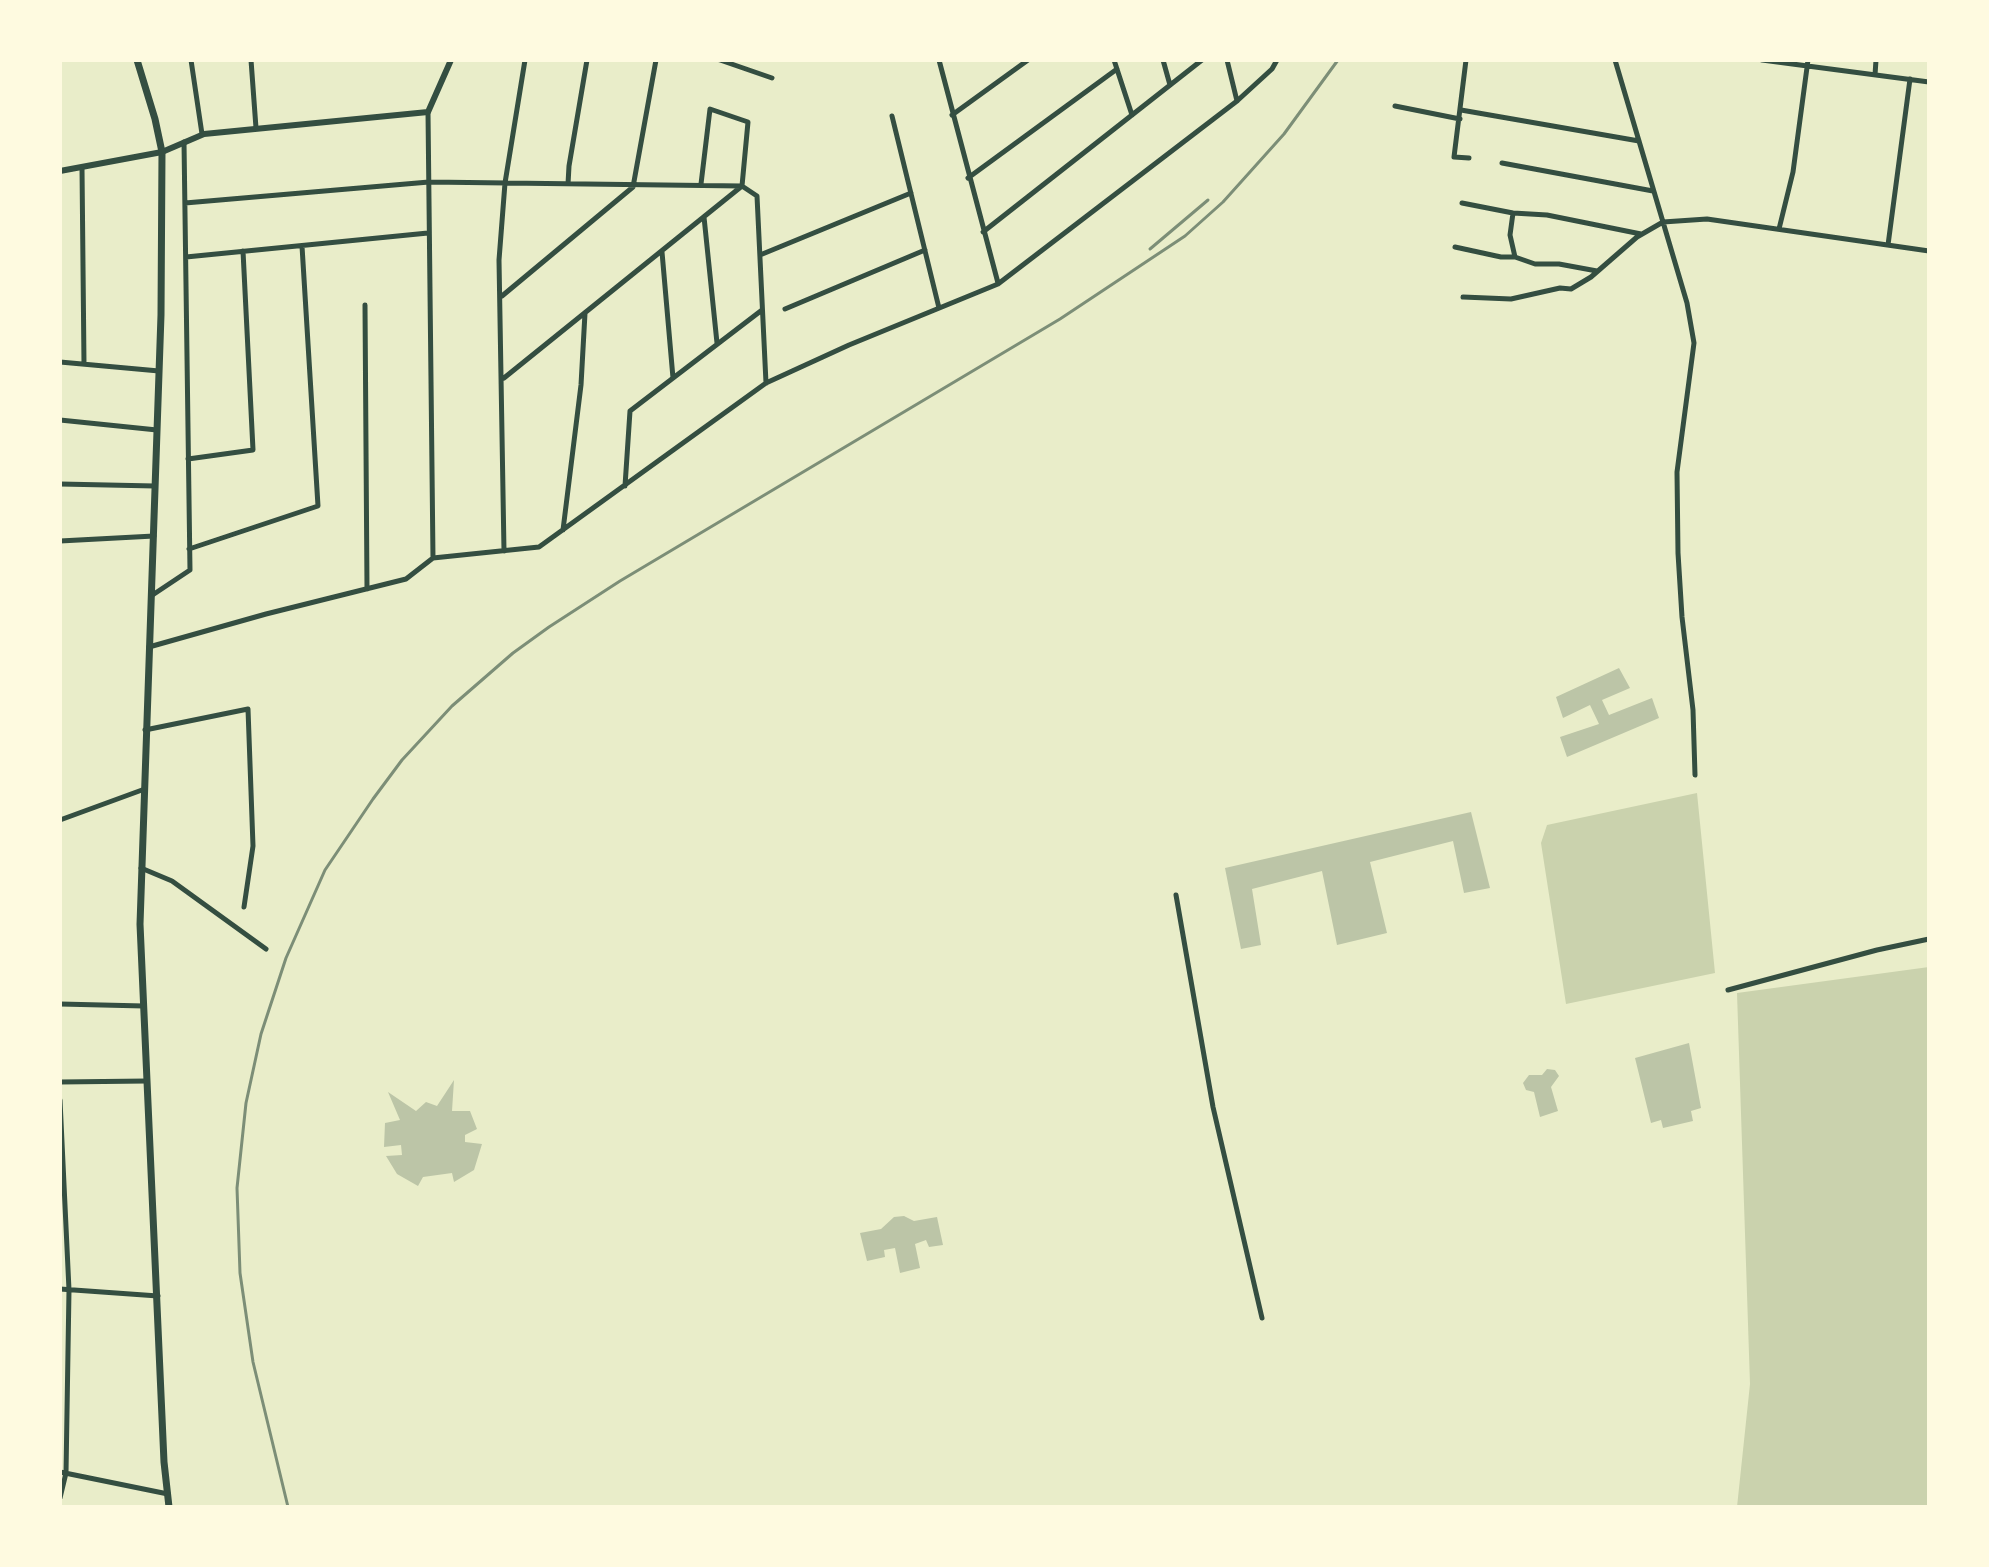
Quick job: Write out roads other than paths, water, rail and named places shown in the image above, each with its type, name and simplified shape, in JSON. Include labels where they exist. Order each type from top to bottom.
[{"type":"main road","points":[[137,60],[162,152],[159,371],[142,790],[140,924],[164,1462],[169,1507]]},
{"type":"street","points":[[191,60],[202,134]]},
{"type":"street","points":[[251,60],[256,128]]},
{"type":"street","points":[[433,558],[428,112],[451,60]]},
{"type":"street","points":[[504,551],[499,260],[505,183],[525,60]]},
{"type":"street","points":[[568,184],[587,60]]},
{"type":"street","points":[[501,297],[633,187],[656,60]]},
{"type":"street","points":[[720,60],[772,78]]},
{"type":"street","points":[[939,60],[998,284]]},
{"type":"street","points":[[952,115],[1028,60]]},
{"type":"street","points":[[1114,60],[1132,115]]},
{"type":"street","points":[[1163,60],[1170,85]]},
{"type":"street","points":[[983,232],[1202,60]]},
{"type":"street","points":[[1227,60],[1237,101]]},
{"type":"street","points":[[149,647],[406,579],[433,558],[539,547],[766,383],[998,284],[1237,101],[1272,69],[1277,60]]},
{"type":"street","points":[[1466,60],[1454,157],[1469,158]]},
{"type":"street","points":[[1615,60],[1687,303],[1694,343],[1677,472],[1678,553],[1693,710],[1695,775]]},
{"type":"street","points":[[1762,60],[1808,63],[1929,82]]},
{"type":"street","points":[[1875,75],[1876,60]]},
{"type":"street","points":[[1779,229],[1793,172],[1808,63]]},
{"type":"street","points":[[968,178],[1117,69]]},
{"type":"street","points":[[1888,245],[1910,79]]},
{"type":"street","points":[[1395,106],[1460,119]]},
{"type":"street","points":[[503,379],[742,186],[748,122],[710,109],[701,184]]},
{"type":"street","points":[[1461,110],[1639,141]]},
{"type":"street","points":[[60,171],[162,152],[202,134],[428,112]]},
{"type":"street","points":[[892,116],[939,308]]},
{"type":"street","points":[[151,596],[190,570],[184,142]]},
{"type":"street","points":[[1502,163],[1653,191]]},
{"type":"street","points":[[82,168],[84,364]]},
{"type":"street","points":[[185,203],[429,182],[742,186],[757,196],[766,383]]},
{"type":"street","points":[[760,255],[911,193]]},
{"type":"street","points":[[1462,203],[1513,213],[1547,215],[1641,234]]},
{"type":"street","points":[[1513,213],[1510,235],[1515,257]]},
{"type":"street","points":[[704,217],[717,344]]},
{"type":"street","points":[[1463,297],[1511,299],[1560,288],[1571,289],[1641,234],[1663,222],[1707,219],[1929,251]]},
{"type":"street","points":[[186,257],[428,233]]},
{"type":"street","points":[[189,549],[318,506],[302,246]]},
{"type":"street","points":[[1455,247],[1515,257],[1535,264],[1559,264],[1597,271]]},
{"type":"street","points":[[785,309],[925,250]]},
{"type":"street","points":[[188,459],[253,450],[243,251]]},
{"type":"street","points":[[662,251],[673,378]]},
{"type":"street","points":[[365,305],[367,589]]},
{"type":"street","points":[[625,486],[630,411],[763,309]]},
{"type":"street","points":[[562,531],[581,385],[585,312]]},
{"type":"street","points":[[60,362],[159,371]]},
{"type":"street","points":[[60,420],[157,430]]},
{"type":"street","points":[[60,484],[155,486]]},
{"type":"street","points":[[60,541],[154,536]]},
{"type":"street","points":[[145,730],[248,709],[253,846],[244,907]]},
{"type":"street","points":[[60,820],[142,790]]},
{"type":"street","points":[[141,868],[172,881],[266,949]]},
{"type":"street","points":[[1176,895],[1213,1107],[1262,1318]]},
{"type":"street","points":[[1728,990],[1929,939]]},
{"type":"street","points":[[60,1004],[144,1006]]},
{"type":"street","points":[[60,1082],[148,1081]]},
{"type":"street","points":[[60,1100],[63,1242],[69,1290],[63,1361],[63,1473],[60,1498]]},
{"type":"street","points":[[60,1289],[158,1296]]},
{"type":"street","points":[[63,1473],[168,1494]]},
{"type":"railway","points":[[288,1507],[253,1362],[240,1273],[237,1188],[246,1103],[261,1034],[286,958],[325,870],[373,799],[402,760],[452,706],[513,653],[549,627],[620,581],[1060,319],[1185,236],[1223,202],[1284,134],[1338,60]]},
{"type":"railway","points":[[1150,249],[1208,200]]}]
